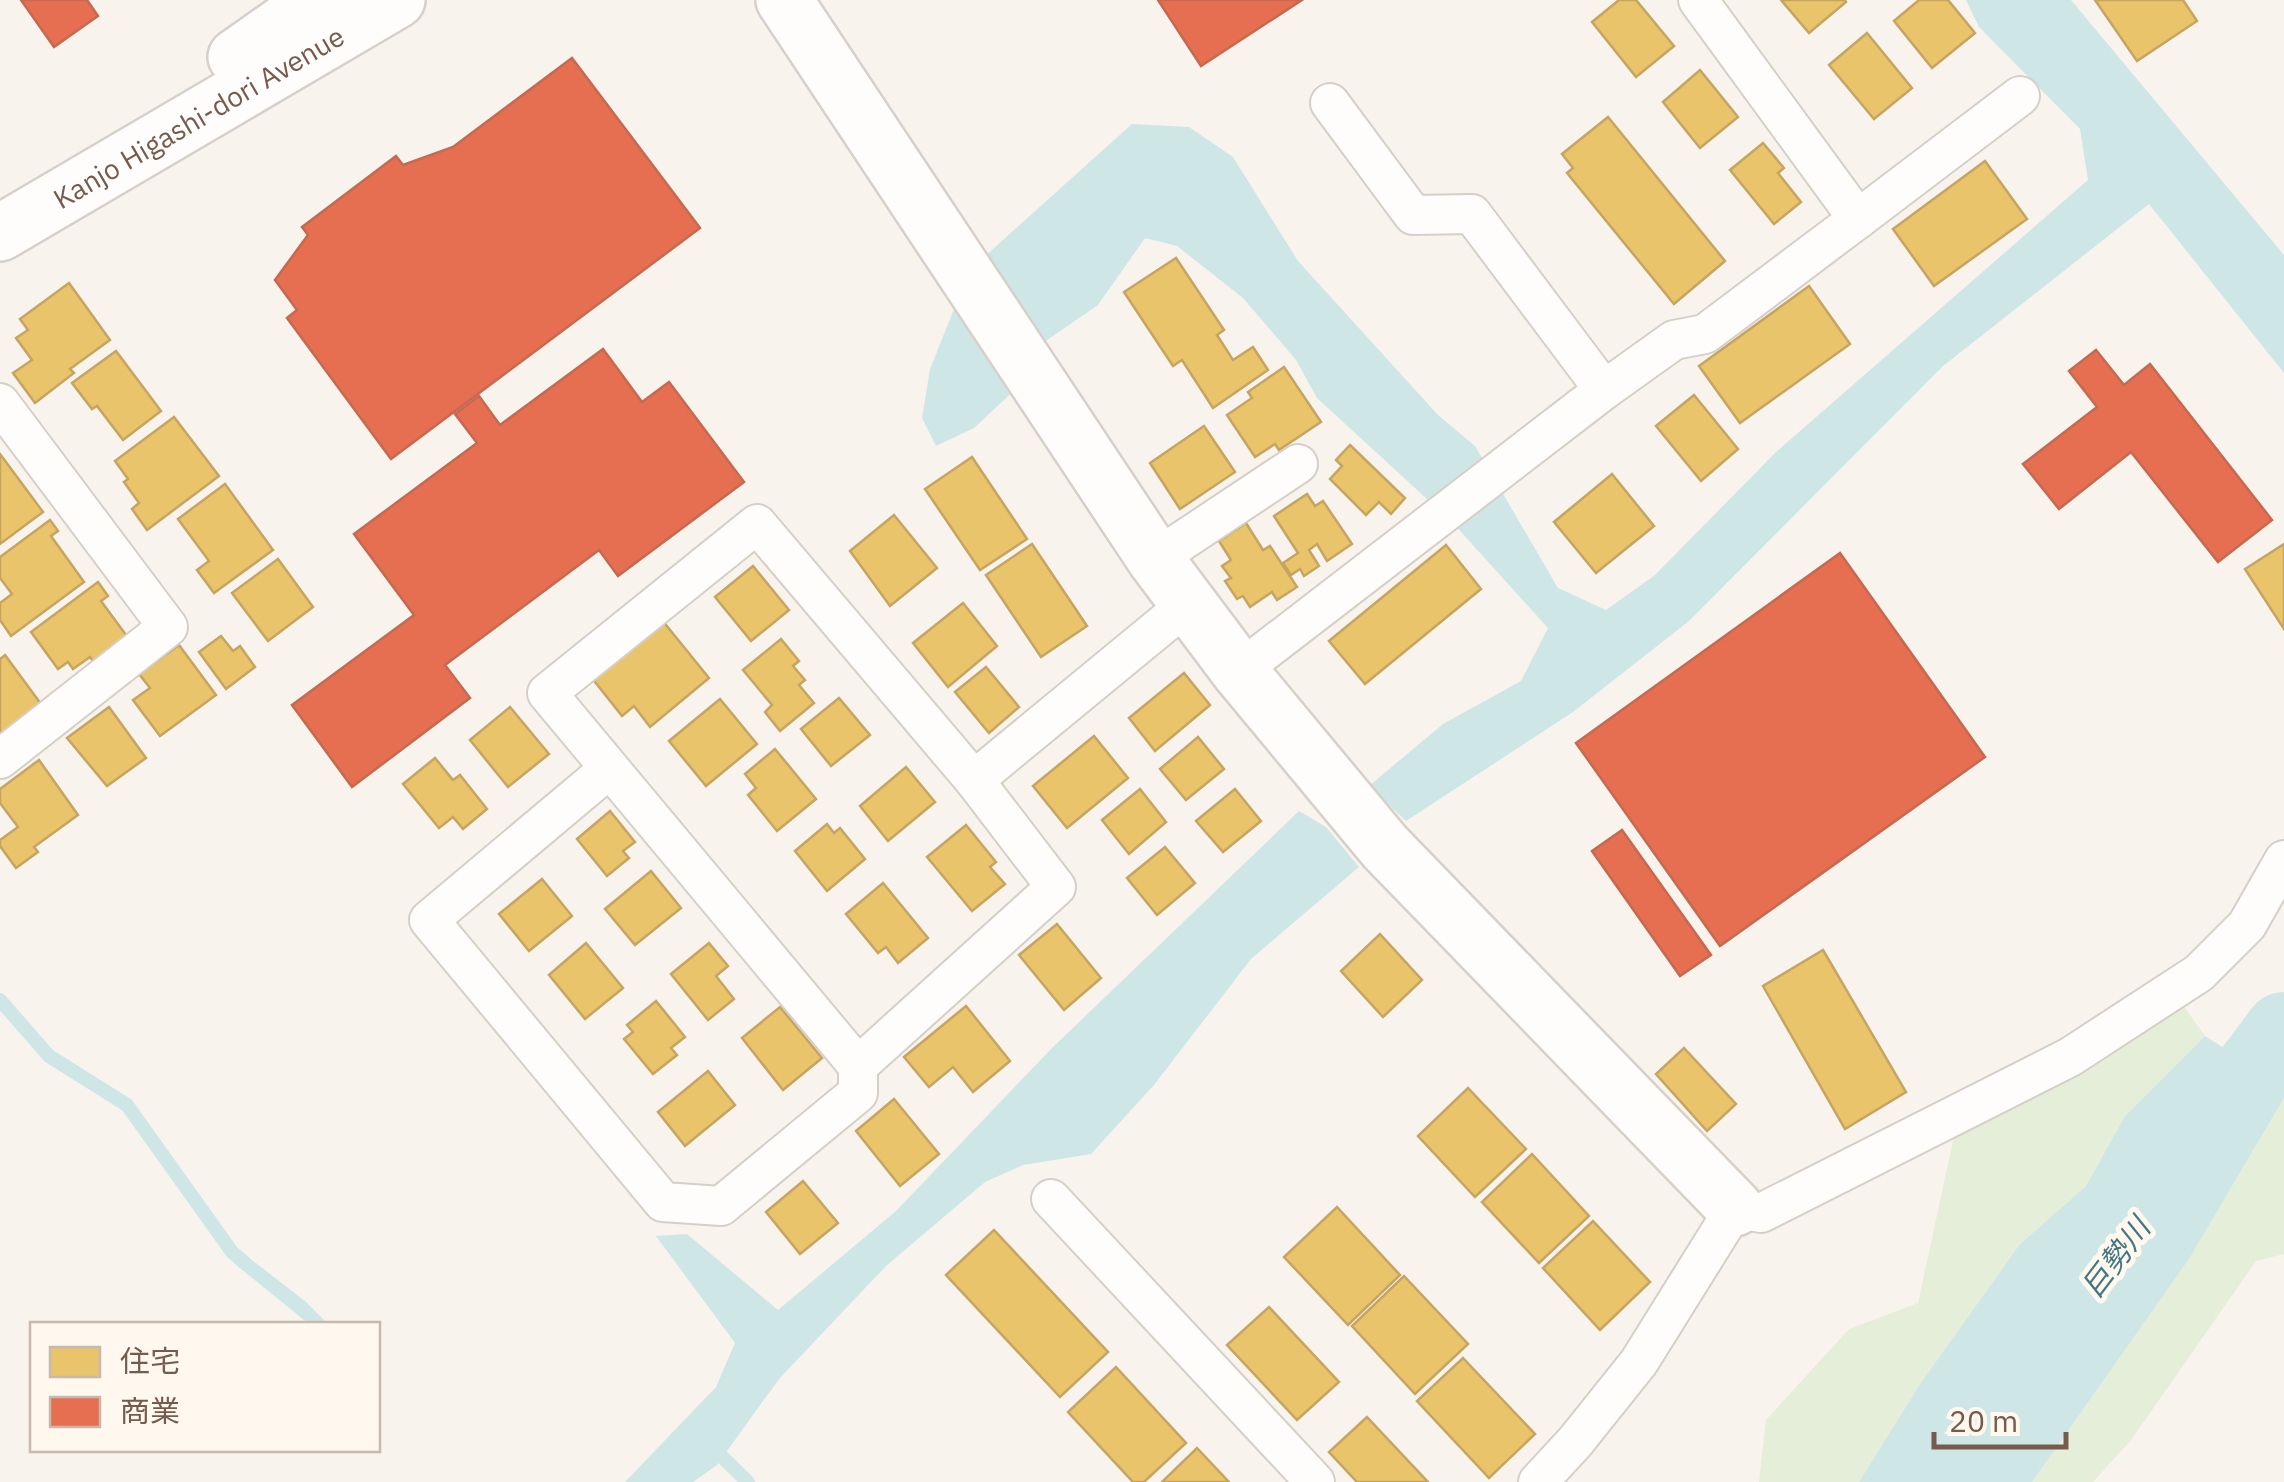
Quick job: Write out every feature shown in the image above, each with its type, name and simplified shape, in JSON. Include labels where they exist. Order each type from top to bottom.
[{"type":"street","name":"Kanjo Higashi-dori Avenue","points":[[0,222],[317,0]]},
{"type":"street","name":"Kanjo Higashi-dori Avenue","points":[[0,233],[397,0]]},
{"type":"street","points":[[784,0],[1155,559],[1238,671],[1384,846],[1735,1208],[1761,1213],[2070,1057],[2199,973],[2246,925],[2284,860]]},
{"type":"street","points":[[1706,3],[1858,219]]},
{"type":"street","points":[[1238,671],[1604,390],[1674,340],[1705,334],[2020,96]]},
{"type":"street","points":[[1330,103],[1413,215],[1472,214],[1604,390]]},
{"type":"street","points":[[0,402],[168,627],[0,759]]},
{"type":"street","points":[[1155,559],[1298,464]]},
{"type":"street","points":[[609,769],[428,920],[664,1202],[721,1206],[858,1093],[858,1066],[547,693],[757,524],[974,780],[1056,888],[858,1066]]},
{"type":"street","points":[[974,780],[1189,603]]},
{"type":"street","points":[[1051,1199],[1315,1482]]},
{"type":"street","points":[[1538,1482],[1639,1362],[1735,1208]]},
{"type":"green space","points":[[2182,1004],[2205,1036],[2125,1116],[2086,1186],[2020,1244],[1920,1384],[1859,1482],[1759,1482],[1766,1420],[1849,1329],[1918,1303],[1955,1132]]},
{"type":"green space","points":[[2284,1098],[2284,1254],[2256,1261],[2131,1440],[2093,1482],[2032,1482],[2189,1259]]},
{"type":"water","points":[[1966,0],[2071,0],[2284,255],[2284,373],[2149,204],[1943,366],[1689,621],[1573,712],[1406,821],[1369,786],[1443,724],[1521,681],[1548,628],[1452,522],[1317,398],[1296,360],[1243,298],[1177,246],[1145,238],[1098,305],[1040,345],[1019,386],[974,428],[936,446],[922,418],[930,369],[956,304],[984,257],[1132,124],[1189,127],[1233,157],[1298,261],[1438,415],[1475,446],[1558,588],[1606,610],[1655,575],[1776,452],[2088,180],[2080,129],[1979,27]]},
{"type":"water","points":[[1299,811],[1326,827],[1359,867],[1251,959],[1154,1085],[1091,1154],[1023,1165],[985,1182],[886,1266],[779,1379],[717,1465],[693,1482],[625,1482],[716,1387],[735,1343],[656,1236],[687,1234],[778,1310],[896,1211],[1052,1048]]},
{"type":"water","points":[[2205,1036],[2284,1086],[2284,1098],[2189,1259],[2032,1482],[1859,1482],[1920,1384],[2020,1244],[2086,1186],[2125,1116]]},
{"type":"water","points":[[239,1250],[326,1322],[307,1322],[227,1254]]},
{"type":"building: 住宅","points":[[1619,0],[1636,0],[1674,46],[1636,77],[1592,22]]},
{"type":"building: 住宅","points":[[1781,0],[1845,0],[1846,2],[1809,33]]},
{"type":"building: 住宅","points":[[1919,0],[1948,0],[1975,33],[1932,68],[1894,21]]},
{"type":"building: 住宅","points":[[2095,0],[2183,0],[2197,21],[2137,61]]},
{"type":"building: 住宅","points":[[1867,33],[1912,88],[1874,119],[1829,65]]},
{"type":"building: 住宅","points":[[1700,70],[1738,117],[1700,148],[1663,102]]},
{"type":"building: 住宅","points":[[1608,117],[1725,261],[1674,304],[1567,173],[1573,168],[1562,154]]},
{"type":"building: 住宅","points":[[1763,143],[1784,168],[1778,173],[1801,202],[1774,224],[1730,170]]},
{"type":"building: 住宅","points":[[1985,161],[2027,219],[1934,286],[1893,229]]},
{"type":"building: 住宅","points":[[1176,258],[1224,330],[1217,335],[1233,360],[1253,347],[1268,370],[1213,408],[1182,360],[1173,366],[1124,292]]},
{"type":"building: 住宅","points":[[69,283],[110,340],[70,369],[74,373],[35,403],[13,373],[32,360],[16,338],[28,330],[20,319]]},
{"type":"building: 住宅","points":[[1809,286],[1850,344],[1740,423],[1699,366]]},
{"type":"building: 住宅","points":[[116,351],[161,411],[123,440],[97,406],[92,409],[72,383]]},
{"type":"building: 住宅","points":[[1284,367],[1321,422],[1279,450],[1275,444],[1255,457],[1227,415],[1252,398],[1248,392]]},
{"type":"building: 住宅","points":[[1694,395],[1738,449],[1701,481],[1656,426]]},
{"type":"building: 住宅","points":[[174,417],[219,476],[147,530],[132,509],[139,503],[115,461]]},
{"type":"building: 住宅","points":[[1204,426],[1235,472],[1180,509],[1150,463]]},
{"type":"building: 住宅","points":[[1350,445],[1405,498],[1391,514],[1379,502],[1366,515],[1330,479],[1342,466],[1336,460]]},
{"type":"building: 住宅","points":[[0,454],[43,512],[0,544]]},
{"type":"building: 住宅","points":[[972,457],[1027,539],[980,570],[925,489]]},
{"type":"building: 住宅","points":[[1612,474],[1654,526],[1596,573],[1554,522]]},
{"type":"building: 住宅","points":[[225,484],[273,550],[214,593],[197,570],[209,561],[178,519]]},
{"type":"building: 住宅","points":[[1307,494],[1315,506],[1323,501],[1352,544],[1327,561],[1317,544],[1309,550],[1319,566],[1304,576],[1300,569],[1291,575],[1283,563],[1298,553],[1274,516]]},
{"type":"building: 住宅","points":[[894,515],[937,568],[890,606],[850,551]]},
{"type":"building: 住宅","points":[[50,520],[58,531],[51,536],[84,582],[11,636],[0,620],[0,603],[12,594],[0,578],[0,557]]},
{"type":"building: 住宅","points":[[1246,523],[1263,550],[1270,546],[1297,587],[1277,600],[1272,592],[1250,607],[1243,596],[1237,599],[1225,581],[1231,578],[1222,566],[1231,560],[1219,541]]},
{"type":"building: 住宅","points":[[1032,544],[1087,626],[1041,657],[986,575]]},
{"type":"building: 住宅","points":[[2284,544],[2284,629],[2245,569]]},
{"type":"building: 住宅","points":[[1446,545],[1481,589],[1365,684],[1329,641]]},
{"type":"building: 住宅","points":[[278,559],[313,607],[268,641],[232,593]]},
{"type":"building: 住宅","points":[[753,566],[789,610],[751,641],[715,597]]},
{"type":"building: 住宅","points":[[98,582],[108,596],[101,601],[129,639],[95,664],[90,657],[73,669],[68,662],[58,669],[31,632]]},
{"type":"building: 住宅","points":[[963,603],[997,646],[948,687],[913,643]]},
{"type":"building: 住宅","points":[[662,620],[709,678],[650,727],[634,706],[622,716],[591,677]]},
{"type":"building: 住宅","points":[[221,636],[233,651],[240,646],[255,667],[226,689],[199,652]]},
{"type":"building: 住宅","points":[[781,639],[799,661],[793,666],[805,680],[799,685],[814,703],[780,731],[765,712],[772,705],[743,670]]},
{"type":"building: 住宅","points":[[179,645],[216,695],[160,736],[133,700],[150,688],[139,674]]},
{"type":"building: 住宅","points":[[5,655],[41,704],[0,734],[0,659]]},
{"type":"building: 住宅","points":[[986,667],[1019,707],[989,733],[955,692]]},
{"type":"building: 住宅","points":[[1184,673],[1210,705],[1155,751],[1129,718]]},
{"type":"building: 住宅","points":[[839,698],[870,735],[831,766],[801,729]]},
{"type":"building: 住宅","points":[[720,699],[757,744],[706,786],[669,741]]},
{"type":"building: 住宅","points":[[109,707],[146,758],[107,786],[67,738]]},
{"type":"building: 住宅","points":[[510,707],[549,754],[508,787],[470,740]]},
{"type":"building: 住宅","points":[[1094,736],[1128,778],[1067,828],[1033,786]]},
{"type":"building: 住宅","points":[[1198,737],[1224,769],[1186,800],[1160,769]]},
{"type":"building: 住宅","points":[[775,749],[816,799],[777,831],[748,795],[756,788],[745,774]]},
{"type":"building: 住宅","points":[[435,758],[453,780],[460,775],[487,809],[463,829],[453,817],[439,828],[403,784]]},
{"type":"building: 住宅","points":[[39,760],[78,815],[34,847],[38,852],[16,868],[0,846],[0,840],[18,827],[0,803],[0,789]]},
{"type":"building: 住宅","points":[[906,767],[935,802],[888,841],[860,806]]},
{"type":"building: 住宅","points":[[1140,789],[1166,822],[1129,854],[1102,820]]},
{"type":"building: 住宅","points":[[1235,789],[1261,821],[1223,852],[1196,821]]},
{"type":"building: 住宅","points":[[610,811],[635,842],[623,851],[629,858],[607,876],[577,839]]},
{"type":"building: 住宅","points":[[827,824],[834,833],[840,828],[865,859],[827,891],[795,851]]},
{"type":"building: 住宅","points":[[966,825],[996,862],[990,867],[1005,884],[972,911],[927,857]]},
{"type":"building: 住宅","points":[[1165,847],[1195,883],[1157,915],[1127,878]]},
{"type":"building: 住宅","points":[[651,871],[681,908],[635,945],[605,909]]},
{"type":"building: 住宅","points":[[542,879],[572,916],[529,951],[499,914]]},
{"type":"building: 住宅","points":[[883,883],[928,938],[898,963],[886,947],[878,953],[846,914]]},
{"type":"building: 住宅","points":[[1057,924],[1101,978],[1064,1010],[1019,955]]},
{"type":"building: 住宅","points":[[1380,934],[1422,980],[1383,1017],[1341,971]]},
{"type":"building: 住宅","points":[[586,943],[623,988],[585,1019],[549,975]]},
{"type":"building: 住宅","points":[[709,943],[728,966],[716,976],[734,999],[708,1020],[671,974]]},
{"type":"building: 住宅","points":[[1823,950],[1906,1092],[1845,1129],[1763,986]]},
{"type":"building: 住宅","points":[[656,1001],[685,1037],[671,1048],[677,1055],[653,1074],[624,1039],[633,1032],[627,1025]]},
{"type":"building: 住宅","points":[[966,1006],[1010,1061],[973,1092],[953,1067],[929,1087],[904,1057]]},
{"type":"building: 住宅","points":[[780,1007],[822,1058],[783,1090],[742,1038]]},
{"type":"building: 住宅","points":[[1684,1048],[1736,1104],[1707,1131],[1656,1074]]},
{"type":"building: 住宅","points":[[708,1071],[735,1105],[685,1146],[658,1112]]},
{"type":"building: 住宅","points":[[1468,1088],[1526,1149],[1475,1197],[1418,1136]]},
{"type":"building: 住宅","points":[[894,1099],[939,1154],[900,1186],[856,1131]]},
{"type":"building: 住宅","points":[[1532,1154],[1589,1216],[1539,1263],[1482,1202]]},
{"type":"building: 住宅","points":[[803,1181],[838,1223],[800,1254],[766,1212]]},
{"type":"building: 住宅","points":[[1337,1207],[1400,1275],[1348,1325],[1284,1257]]},
{"type":"building: 住宅","points":[[1593,1221],[1650,1282],[1600,1330],[1543,1268]]},
{"type":"building: 住宅","points":[[994,1230],[1108,1352],[1060,1397],[946,1275]]},
{"type":"building: 住宅","points":[[1404,1276],[1468,1344],[1415,1394],[1352,1326]]},
{"type":"building: 住宅","points":[[1269,1307],[1339,1382],[1297,1420],[1227,1345]]},
{"type":"building: 住宅","points":[[1463,1358],[1535,1434],[1489,1478],[1417,1401]]},
{"type":"building: 住宅","points":[[1116,1367],[1186,1443],[1144,1482],[1133,1482],[1068,1412]]},
{"type":"building: 住宅","points":[[1367,1417],[1428,1482],[1357,1482],[1329,1452]]},
{"type":"building: 住宅","points":[[1197,1448],[1229,1482],[1162,1482]]},
{"type":"building: 商業","points":[[21,0],[87,0],[98,16],[54,47]]},
{"type":"building: 商業","points":[[1158,0],[1302,0],[1201,66]]},
{"type":"building: 商業","points":[[572,58],[700,228],[391,459],[287,318],[297,310],[275,280],[308,235],[302,227],[396,156],[403,165],[453,147]]},
{"type":"building: 商業","points":[[603,349],[642,402],[669,382],[744,482],[618,576],[599,550],[445,665],[470,698],[352,787],[292,705],[414,615],[354,534],[477,443],[455,414],[479,396],[500,425]]},
{"type":"building: 商業","points":[[2096,350],[2124,385],[2150,364],[2272,520],[2218,562],[2131,452],[2059,509],[2023,464],[2097,407],[2069,371]]},
{"type":"building: 商業","points":[[1840,553],[1985,757],[1720,946],[1576,743]]},
{"type":"building: 商業","points":[[1622,830],[1711,955],[1680,976],[1592,851]]},
{"type":"waterway","points":[[0,1000],[49,1056],[127,1105],[232,1252],[245,1263]]},
{"type":"waterway","name":"巨勢川","points":[[2190,1157],[2284,1032]]},
{"type":"waterway","points":[[709,1444],[748,1482]]}]
